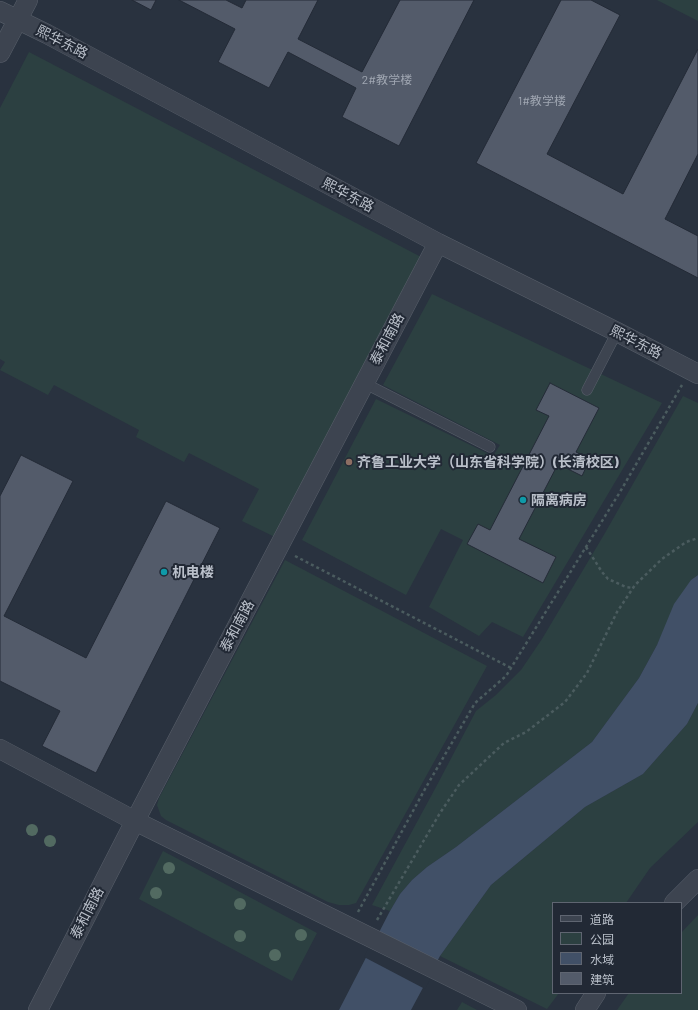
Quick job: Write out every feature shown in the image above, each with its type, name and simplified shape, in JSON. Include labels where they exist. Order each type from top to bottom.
[{"type":"street","points":[[0,53],[28,0]]},
{"type":"street","name":"熙华东路","points":[[0,11],[47,34],[438,243],[694,372]]},
{"type":"street","name":"泰和南路","points":[[38,1010],[135,821],[438,243]]},
{"type":"street","points":[[0,749],[135,821],[517,1010]]},
{"type":"street","points":[[675,902],[698,880]]},
{"type":"street","points":[[586,1010],[595,994]]},
{"type":"lane","points":[[588,390],[617,332]]},
{"type":"lane","points":[[364,383],[490,447]]},
{"type":"path","points":[[358,931],[425,789],[475,703],[506,676],[620,492],[676,396],[694,372]]},
{"type":"path","points":[[358,931],[380,917],[440,813],[459,785],[504,744],[526,732],[565,702],[587,673],[617,612],[635,584],[662,559],[686,542],[698,538]]},
{"type":"path","points":[[586,547],[608,579],[626,587],[633,588]]},
{"type":"path","points":[[278,548],[510,668]]},
{"type":"green space","points":[[657,0],[698,0],[698,21]]},
{"type":"green space","points":[[29,52],[423,258],[277,538],[242,521],[259,489],[189,453],[184,462],[136,437],[139,430],[54,385],[48,395],[0,370],[5,362],[0,359],[0,108]]},
{"type":"green space","points":[[432,294],[662,403],[523,637],[492,622],[479,636],[429,607],[463,540],[441,529],[406,595],[302,540],[376,399],[493,456],[500,445],[383,385]]},
{"type":"green space","points":[[683,396],[698,403],[698,575],[691,580],[639,678],[592,742],[456,847],[427,867],[412,880],[400,894],[390,911],[372,905],[476,711],[496,695],[521,670],[542,639],[605,533]]},
{"type":"green space","points":[[285,560],[487,666],[356,903],[349,905],[339,905],[328,902],[166,820],[161,816],[157,805],[159,798]]},
{"type":"green space","points":[[698,703],[698,822],[650,868],[627,902],[552,902],[552,994],[558,994],[547,1009],[440,956],[491,885],[585,807],[643,774],[687,724]]},
{"type":"green space","points":[[163,851],[317,933],[292,981],[139,899]]},
{"type":"green space","points":[[698,915],[698,1010],[617,1010],[628,994],[682,994],[682,932]]},
{"type":"green space","points":[[462,1002],[477,1010],[457,1010]]},
{"type":"water","points":[[698,575],[698,703],[687,724],[643,774],[585,807],[491,885],[440,956],[411,1010],[339,1010],[400,894],[412,880],[427,867],[456,847],[592,742],[639,678],[657,645],[674,604],[691,580]]},
{"type":"pier","points":[[376,933],[437,966],[425,989],[364,957]]},
{"type":"building","points":[[132,0],[156,0],[151,10]]},
{"type":"building","points":[[179,0],[226,0],[242,8],[246,0],[318,0],[298,39],[362,72],[400,0],[474,0],[399,146],[342,117],[356,88],[288,52],[269,88],[218,62],[235,29]]},
{"type":"building","points":[[561,0],[591,0],[620,15],[547,154],[623,194],[698,49],[698,154],[665,219],[698,236],[698,278],[476,163]]},
{"type":"building","name":"隔离病房","points":[[550,383],[599,408],[576,452],[590,459],[582,476],[558,464],[519,539],[556,557],[543,583],[467,544],[478,524],[490,530],[549,416],[536,410]]},
{"type":"building","name":"机电楼","points":[[21,455],[73,481],[4,616],[86,658],[166,501],[220,528],[96,773],[42,746],[60,711],[0,681],[0,496]]},
{"type":"place","name":"齐鲁工业大学（山东省科学院）(长清校区)","points":[[349,462]]},
{"type":"place","name":"隔离病房","points":[[523,500]]},
{"type":"place","name":"机电楼","points":[[164,572]]}]
